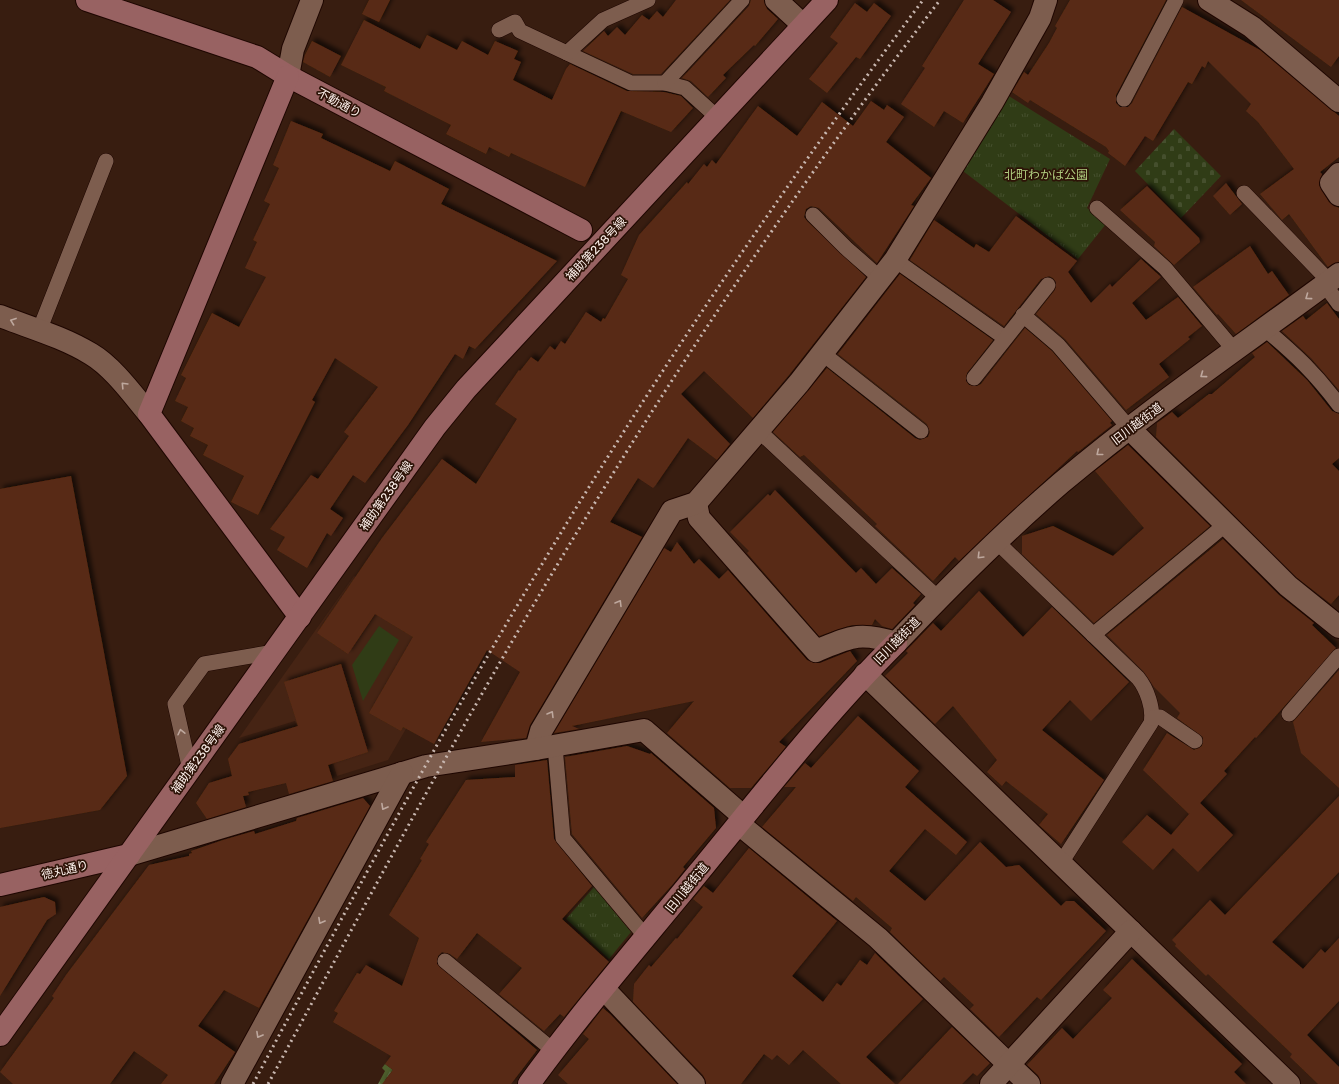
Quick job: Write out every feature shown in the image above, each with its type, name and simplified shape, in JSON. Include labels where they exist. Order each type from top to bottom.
[{"type":"street","name":"不動通り","points":[[87,0],[257,57],[288,76],[581,230]]},
{"type":"street","points":[[149,414],[288,76],[293,49],[312,0]]},
{"type":"street","points":[[776,0],[803,26]]},
{"type":"street","name":"補助第238号線","points":[[0,1035],[435,427],[466,389],[827,0]]},
{"type":"street","points":[[546,748],[541,731],[672,511],[696,503],[759,431],[895,260],[992,103],[1040,18],[1046,0]]},
{"type":"street","points":[[1209,0],[1252,27],[1336,93]]},
{"type":"street","points":[[1339,174],[1331,183],[1339,195]]},
{"type":"street","name":"旧川越街道","points":[[529,1084],[554,1051],[741,821],[865,674],[938,599],[996,541],[1062,483],[1130,428],[1331,280]]},
{"type":"street","points":[[0,316],[70,344],[99,360],[126,387],[149,414],[300,617]]},
{"type":"street","points":[[1130,428],[1288,586],[1339,627]]},
{"type":"street","points":[[696,503],[698,518],[816,651],[850,637],[874,636],[896,642]]},
{"type":"street","points":[[865,674],[1288,1084]]},
{"type":"street","points":[[129,855],[415,768],[432,764],[546,748],[644,730],[741,821],[878,938],[1029,1084]]},
{"type":"street","points":[[232,1084],[402,773]]},
{"type":"street","name":"徳丸通り","points":[[0,885],[129,855]]},
{"type":"street","points":[[991,1084],[1131,931]]},
{"type":"street","points":[[604,989],[694,1084]]},
{"type":"lane","points":[[567,53],[603,20],[648,0]]},
{"type":"lane","points":[[665,83],[742,0]]},
{"type":"lane","points":[[1124,99],[1176,0]]},
{"type":"lane","points":[[499,30],[515,22],[520,31],[631,83],[665,83],[685,88],[718,118]]},
{"type":"lane","points":[[39,331],[106,161]]},
{"type":"lane","points":[[1244,193],[1331,280],[1339,304]]},
{"type":"lane","points":[[1097,208],[1165,268],[1235,351]]},
{"type":"lane","points":[[813,215],[846,248],[880,278]]},
{"type":"lane","points":[[895,260],[1005,338]]},
{"type":"lane","points":[[974,378],[1048,285]]},
{"type":"lane","points":[[1023,315],[1058,345],[1130,428]]},
{"type":"lane","points":[[1265,329],[1300,358],[1319,379],[1339,405]]},
{"type":"lane","points":[[822,353],[921,431]]},
{"type":"lane","points":[[759,431],[938,599]]},
{"type":"lane","points":[[1094,635],[1226,524]]},
{"type":"lane","points":[[996,541],[1143,684],[1146,689],[1152,718],[1151,724],[1061,863]]},
{"type":"lane","points":[[190,770],[175,704],[204,664],[274,652]]},
{"type":"lane","points":[[1289,714],[1339,656]]},
{"type":"lane","points":[[1152,718],[1160,717],[1195,741]]},
{"type":"lane","points":[[546,748],[563,838],[646,937]]},
{"type":"lane","points":[[445,961],[554,1051]]},
{"type":"shaded area","points":[[354,576],[380,594],[479,602],[388,760],[337,776],[323,731],[300,737],[295,721],[239,738]]},
{"type":"green space","name":"北町わかば公園","points":[[1004,93],[1110,159],[1087,208],[1106,224],[1078,259],[959,168]]},
{"type":"green space","points":[[1174,129],[1221,176],[1181,218],[1135,171]]},
{"type":"green space","points":[[379,626],[399,640],[363,701],[352,665]]},
{"type":"green space","points":[[594,887],[631,932],[609,959],[566,919]]},
{"type":"green space","points":[[385,1064],[393,1070],[385,1080],[389,1084],[378,1084],[385,1071],[382,1068]]},
{"type":"building","points":[[369,0],[390,0],[379,22],[362,14]]},
{"type":"building","points":[[676,0],[730,0],[661,74],[633,74],[583,51],[604,31],[608,36],[617,27],[625,35],[642,15],[649,20],[657,11],[663,17]]},
{"type":"building","points":[[751,0],[764,0],[767,9],[778,19],[755,46],[754,45],[723,75],[726,78],[708,97],[691,81],[682,78],[749,6]]},
{"type":"building","points":[[964,0],[993,0],[1011,12],[978,64],[994,74],[963,123],[944,111],[934,127],[901,104],[925,68],[922,66]]},
{"type":"building","points":[[1070,0],[1166,0],[1116,95],[1116,103],[1120,107],[1128,107],[1132,103],[1182,7],[1260,50],[1339,116],[1339,157],[1320,172],[1322,174],[1319,185],[1329,202],[1339,208],[1339,262],[1328,267],[1289,214],[1282,220],[1260,194],[1294,169],[1258,122],[1246,111],[1251,104],[1208,61],[1205,68],[1202,66],[1192,84],[1188,82],[1153,141],[1145,136],[1125,166],[1108,153],[1109,151],[1106,147],[1030,100],[1028,103],[1012,92],[1024,72],[1028,75],[1049,43],[1057,28],[1055,26]]},
{"type":"building","points":[[1241,0],[1339,0],[1339,56],[1331,67]]},
{"type":"building","points":[[855,3],[867,12],[874,3],[891,16],[860,59],[856,57],[827,93],[809,79],[838,43],[830,37]]},
{"type":"building","points":[[364,20],[420,49],[427,35],[457,50],[462,41],[488,55],[495,41],[518,51],[514,59],[521,62],[513,80],[552,100],[566,69],[570,64],[627,91],[664,92],[681,96],[693,108],[671,132],[621,111],[585,187],[511,153],[509,157],[489,147],[486,154],[446,134],[451,125],[384,91],[386,87],[341,65]]},
{"type":"building","points":[[312,41],[341,56],[330,77],[303,62]]},
{"type":"building","points":[[871,101],[884,110],[887,105],[904,117],[886,142],[931,178],[911,205],[914,206],[877,263],[819,208],[811,206],[806,209],[804,217],[807,221],[866,277],[789,375],[753,418],[704,371],[681,394],[730,444],[717,460],[688,438],[653,488],[638,478],[610,522],[642,537],[530,725],[526,738],[481,742],[520,672],[487,650],[434,744],[403,727],[401,731],[369,713],[413,637],[375,614],[348,654],[317,633],[382,538],[442,459],[476,484],[517,419],[495,404],[519,370],[520,371],[531,357],[538,362],[550,346],[555,350],[561,341],[565,344],[586,312],[601,322],[603,318],[605,319],[628,279],[621,275],[639,235],[687,182],[688,184],[704,164],[707,167],[712,160],[716,164],[758,106],[797,136],[822,102],[853,126]]},
{"type":"building","points":[[291,121],[323,134],[321,138],[390,171],[395,161],[449,189],[441,204],[557,261],[475,349],[469,346],[463,359],[455,354],[408,425],[365,483],[353,475],[330,509],[343,518],[331,536],[327,533],[307,568],[277,550],[285,537],[270,529],[311,475],[318,479],[349,436],[344,432],[378,387],[335,358],[312,400],[315,402],[258,515],[231,502],[244,476],[203,455],[208,445],[190,436],[194,428],[181,421],[188,407],[175,401],[186,378],[181,375],[212,313],[239,327],[266,277],[245,268],[257,242],[253,240],[270,204],[264,201],[279,168],[273,165]]},
{"type":"building","points":[[1226,183],[1242,204],[1230,215],[1213,196]]},
{"type":"building","points":[[1147,186],[1199,238],[1200,242],[1174,265],[1154,246],[1155,242],[1120,210]]},
{"type":"building","points":[[1016,216],[1077,261],[1068,272],[1091,303],[1110,284],[1112,287],[1141,259],[1161,277],[1132,303],[1146,320],[1178,297],[1202,326],[1188,337],[1190,339],[1159,364],[1169,377],[1126,410],[1065,339],[1036,314],[1055,290],[1056,282],[1053,278],[1049,276],[1041,279],[1004,326],[910,260],[934,220],[974,248],[976,244],[989,252]]},
{"type":"building","points":[[1250,246],[1268,274],[1272,271],[1289,295],[1236,334],[1193,287]]},
{"type":"building","points":[[900,274],[993,340],[967,373],[966,381],[969,385],[977,386],[981,384],[1025,328],[1052,351],[1112,421],[1110,423],[1112,425],[1078,452],[1077,451],[959,561],[955,557],[933,581],[875,526],[877,524],[804,455],[800,457],[773,432],[827,368],[915,438],[920,440],[928,437],[930,432],[927,424],[838,354]]},
{"type":"building","points":[[1327,303],[1339,319],[1339,390],[1311,358],[1282,331],[1303,316],[1306,320]]},
{"type":"building","points":[[1267,342],[1307,380],[1332,411],[1339,414],[1339,458],[1332,464],[1339,471],[1339,595],[1331,604],[1296,577],[1156,437],[1157,423],[1172,412],[1178,418],[1209,394],[1212,394],[1255,357],[1252,353]]},
{"type":"building","points":[[1128,445],[1210,526],[1094,623],[1022,554],[1022,536],[1053,526],[1113,556],[1144,528],[1095,471]]},
{"type":"building","points":[[71,476],[127,776],[100,810],[0,828],[0,489]]},
{"type":"building","points":[[775,490],[856,573],[861,568],[876,584],[892,568],[921,594],[913,603],[915,605],[892,629],[882,626],[875,619],[872,625],[852,625],[819,636],[747,553],[749,551],[730,532],[768,494],[770,496]]},
{"type":"building","points":[[1223,539],[1279,595],[1314,623],[1312,625],[1336,648],[1256,738],[1255,737],[1224,771],[1227,774],[1200,803],[1233,835],[1198,872],[1173,848],[1153,870],[1122,842],[1147,815],[1171,835],[1196,806],[1189,814],[1143,770],[1167,733],[1194,750],[1202,746],[1203,737],[1177,718],[1180,713],[1154,687],[1144,672],[1107,635]]},
{"type":"building","points":[[677,542],[694,564],[699,559],[719,579],[728,570],[807,660],[814,663],[820,663],[850,651],[857,661],[779,742],[786,747],[751,788],[730,788],[667,733],[694,701],[572,726],[579,729],[554,733],[664,548],[671,552]]},
{"type":"building","points":[[979,591],[1023,637],[1052,607],[1129,682],[1091,721],[1070,700],[1042,730],[1104,780],[1061,844],[1039,825],[1048,814],[1006,781],[1002,786],[987,772],[997,760],[953,706],[935,724],[885,676],[908,653],[906,651],[933,623],[941,631]]},
{"type":"building","points":[[341,664],[368,752],[328,765],[333,781],[289,794],[286,783],[248,792],[249,795],[243,796],[246,807],[207,819],[196,803],[209,783],[232,776],[228,759],[239,744],[298,726],[284,682]]},
{"type":"building","points":[[1339,670],[1339,788],[1301,753],[1293,722]]},
{"type":"building","points":[[858,716],[919,771],[905,787],[967,842],[956,855],[925,829],[889,871],[925,901],[980,842],[1006,867],[1019,865],[1061,906],[1066,901],[1074,901],[1106,931],[1041,1000],[1037,997],[999,1037],[970,1009],[974,1005],[944,977],[940,981],[890,932],[892,928],[856,897],[853,901],[762,827],[796,787],[784,787],[805,763],[811,768]]},
{"type":"building","points":[[627,746],[650,754],[651,753],[714,808],[716,828],[683,867],[685,869],[673,884],[642,918],[572,834],[565,757]]},
{"type":"building","points":[[547,760],[554,839],[592,886],[562,919],[609,962],[564,1017],[560,1014],[544,1031],[499,994],[522,968],[477,933],[457,959],[450,954],[442,952],[438,956],[437,964],[537,1050],[511,1084],[382,1084],[393,1070],[385,1064],[391,1056],[333,1022],[338,1013],[334,1011],[357,973],[360,974],[366,965],[402,986],[419,938],[389,915],[422,860],[420,859],[429,844],[426,842],[466,780],[515,777],[515,765]]},
{"type":"building","points":[[1339,796],[1339,872],[1272,942],[1303,969],[1321,949],[1325,953],[1339,938],[1339,1001],[1307,1035],[1339,1067],[1339,1084],[1318,1084],[1290,1057],[1292,1054],[1208,974],[1206,976],[1175,946],[1176,944],[1172,940],[1210,900],[1225,915]]},
{"type":"building","points":[[363,798],[370,806],[259,1008],[224,990],[198,1026],[235,1052],[214,1084],[161,1084],[168,1075],[134,1051],[110,1084],[13,1084],[0,1072],[54,998],[52,996],[66,975],[149,865],[189,856],[189,854],[192,853],[191,851],[223,840],[254,831],[255,834],[296,821],[297,818]]},
{"type":"building","points":[[749,848],[837,921],[792,976],[823,1002],[837,983],[841,986],[860,960],[867,965],[875,953],[923,999],[866,1057],[895,1084],[841,1084],[803,1050],[789,1065],[777,1055],[772,1060],[764,1054],[741,1084],[706,1084],[703,1075],[633,1002],[634,984],[649,965],[651,967],[676,938],[677,939],[703,907],[693,899],[704,886],[713,893]]},
{"type":"building","points":[[44,897],[55,902],[56,914],[47,920],[0,996],[0,907]]},
{"type":"building","points":[[1132,959],[1242,1064],[1234,1072],[1246,1084],[1041,1084],[1038,1075],[1027,1065],[1062,1028],[1073,1039],[1112,998],[1103,990]]},
{"type":"building","points":[[603,1008],[677,1084],[568,1084],[558,1075],[589,1039],[583,1034]]},
{"type":"building","points":[[952,1027],[990,1063],[977,1076],[973,1073],[962,1084],[898,1084]]},
{"type":"railway","points":[[253,1084],[363,878],[439,742],[516,608],[599,471],[687,334],[779,199],[826,132],[923,0]]},
{"type":"railway","points":[[268,1084],[460,732],[500,662],[624,456],[666,389],[799,192],[845,127],[940,0]]}]
